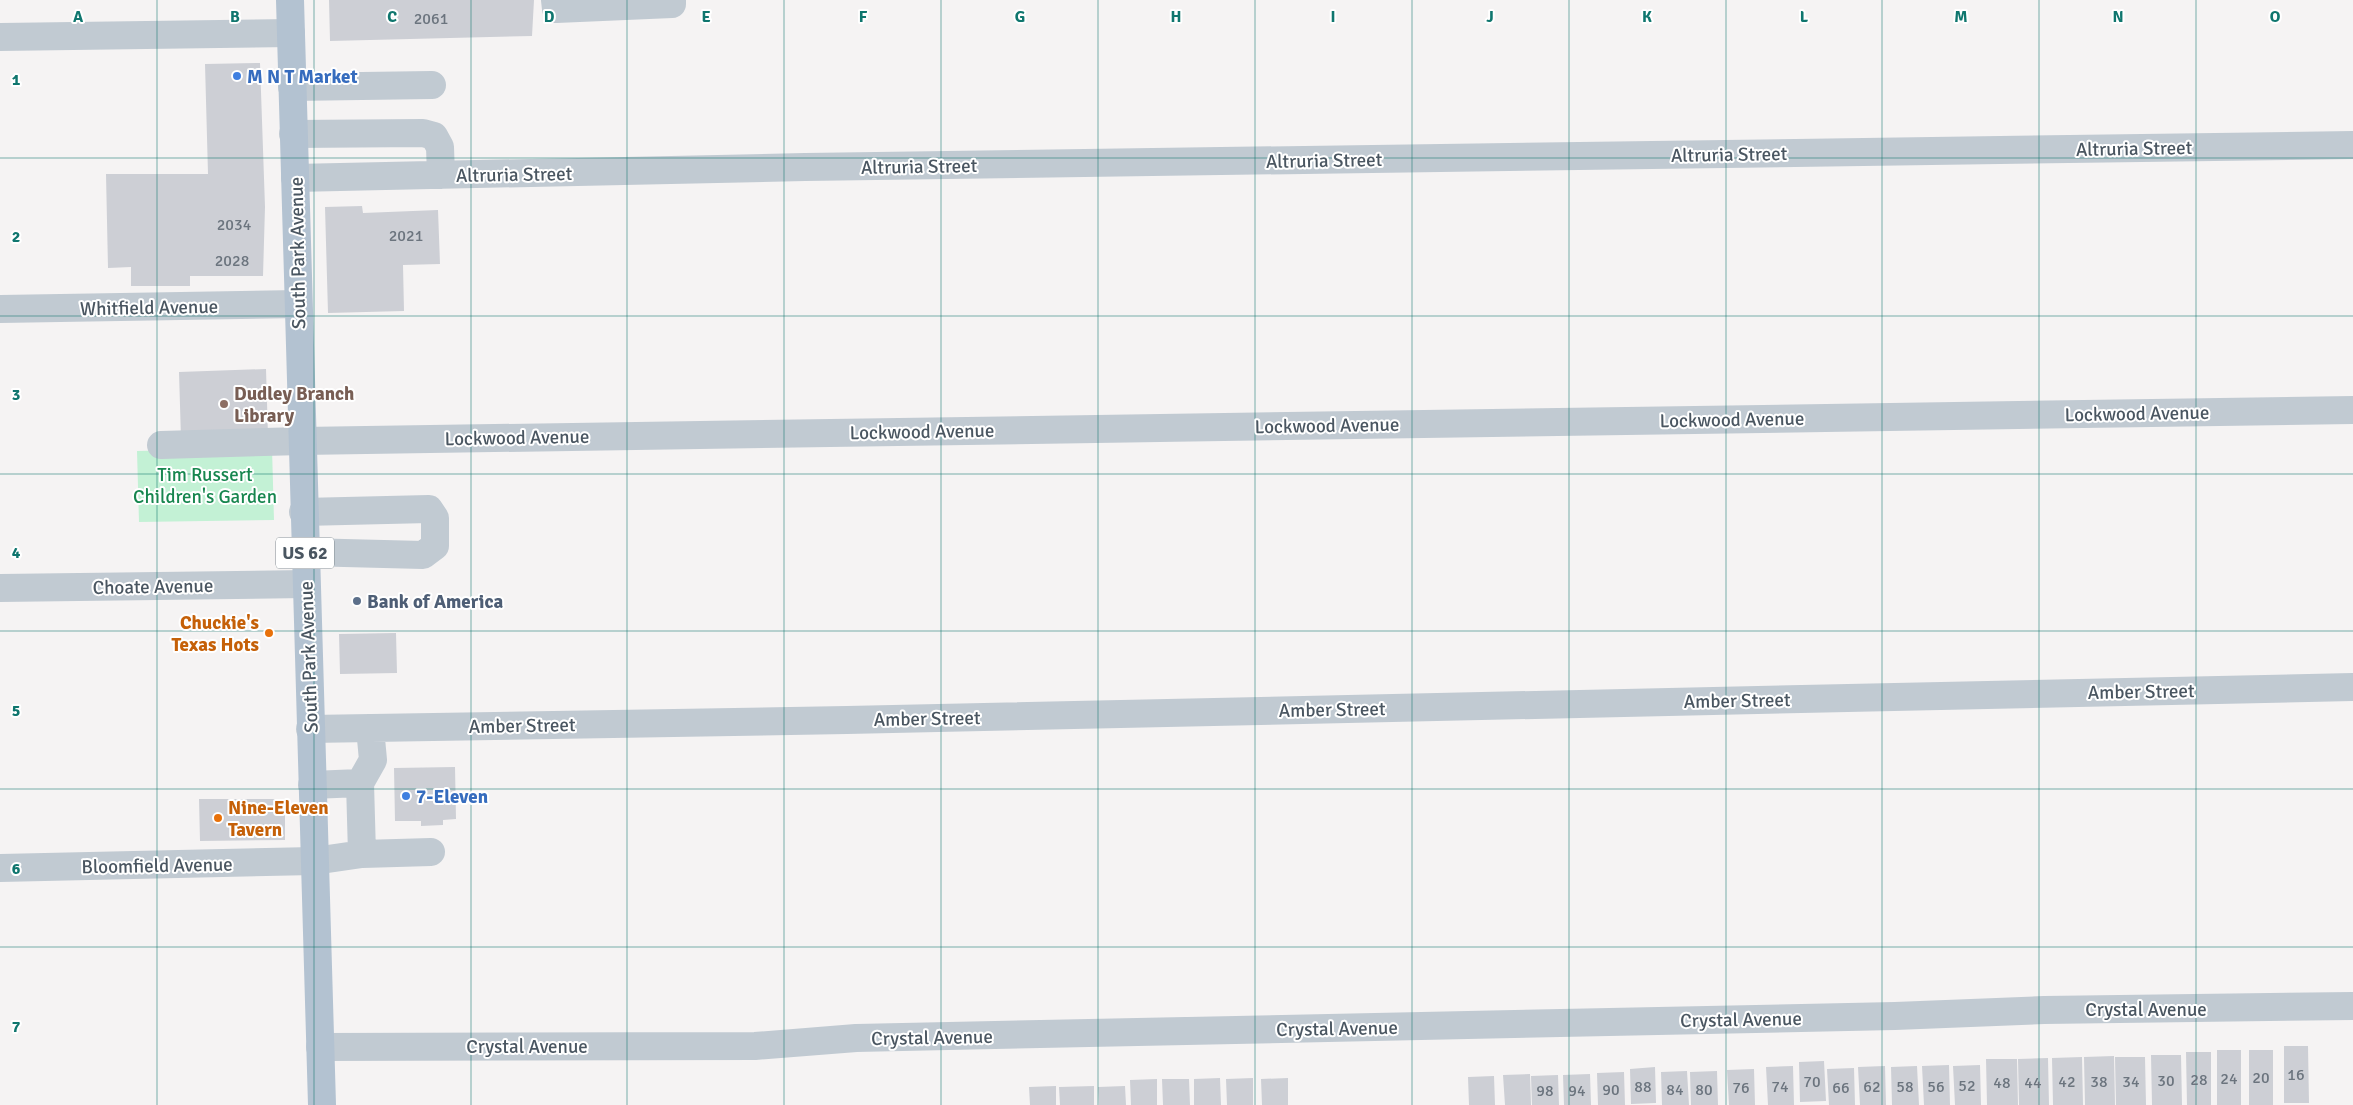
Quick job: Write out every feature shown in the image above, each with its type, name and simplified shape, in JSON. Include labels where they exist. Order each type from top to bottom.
[{"type":"main road","name":"South Park Avenue","points":[[290,0],[322,1105]]},
{"type":"street","points":[[555,0],[556,9],[672,4],[672,0]]},
{"type":"street","points":[[0,37],[291,33]]},
{"type":"street","points":[[292,86],[432,85]]},
{"type":"street","points":[[293,134],[423,133],[434,136],[440,147],[440,175]]},
{"type":"street","name":"Altruria Street","points":[[295,178],[815,167],[2353,145]]},
{"type":"street","name":"Whitfield Avenue","points":[[0,309],[298,304]]},
{"type":"street","name":"Lockwood Avenue","points":[[161,445],[302,441],[2353,410]]},
{"type":"street","points":[[304,512],[429,509],[435,518],[435,546],[423,555],[305,552]]},
{"type":"street","name":"Choate Avenue","points":[[0,588],[306,584]]},
{"type":"street","name":"Amber Street","points":[[310,729],[866,720],[2353,687]]},
{"type":"street","points":[[362,854],[360,783],[373,760],[370,728]]},
{"type":"street","points":[[312,785],[360,783]]},
{"type":"street","name":"Bloomfield Avenue","points":[[0,868],[314,862],[362,854],[431,852]]},
{"type":"street","name":"Crystal Avenue","points":[[320,1047],[755,1046],[856,1038],[1875,1016],[2044,1010],[2353,1006]]},
{"type":"green space","name":"Tim Russert Children's Garden","points":[[272,448],[274,520],[139,522],[137,451]]},
{"type":"building","points":[[329,0],[534,0],[532,36],[330,41]]},
{"type":"building","points":[[260,63],[265,207],[263,276],[190,276],[190,286],[131,286],[131,267],[108,268],[106,174],[208,174],[205,64]]},
{"type":"building","points":[[362,206],[363,213],[438,210],[440,264],[403,265],[404,311],[328,313],[325,207]]},
{"type":"building","name":"Dudley Branch Library","points":[[266,369],[268,436],[181,439],[179,372]]},
{"type":"building","points":[[396,633],[397,673],[340,674],[339,634]]},
{"type":"building","points":[[455,767],[456,819],[443,820],[443,825],[421,826],[421,821],[395,821],[394,768]]},
{"type":"building","points":[[199,799],[285,799],[285,840],[200,841]]},
{"type":"building","points":[[2284,1046],[2308,1046],[2309,1103],[2284,1103]]},
{"type":"building","points":[[2217,1050],[2241,1050],[2241,1105],[2217,1105]]},
{"type":"building","points":[[2249,1050],[2273,1050],[2273,1105],[2249,1105]]},
{"type":"building","points":[[2186,1052],[2211,1052],[2211,1105],[2187,1105]]},
{"type":"building","points":[[2151,1055],[2181,1055],[2182,1105],[2152,1105]]},
{"type":"building","points":[[2114,1056],[2115,1105],[2085,1105],[2084,1057]]},
{"type":"building","points":[[2082,1057],[2083,1105],[2053,1105],[2052,1058]]},
{"type":"building","points":[[2115,1057],[2145,1057],[2146,1105],[2116,1105]]},
{"type":"building","points":[[2048,1058],[2049,1105],[2019,1105],[2018,1059]]},
{"type":"building","points":[[1986,1059],[2017,1059],[2018,1105],[1987,1105]]},
{"type":"building","points":[[1824,1061],[1826,1101],[1800,1102],[1799,1062]]},
{"type":"building","points":[[1949,1065],[1950,1105],[1924,1105],[1922,1066]]},
{"type":"building","points":[[1980,1065],[1981,1105],[1955,1105],[1953,1066]]},
{"type":"building","points":[[1793,1066],[1794,1105],[1768,1105],[1766,1067]]},
{"type":"building","points":[[1885,1066],[1886,1105],[1860,1105],[1858,1067]]},
{"type":"building","points":[[1917,1066],[1919,1105],[1892,1105],[1891,1067]]},
{"type":"building","points":[[1655,1067],[1656,1103],[1631,1104],[1630,1069]]},
{"type":"building","points":[[1854,1068],[1855,1105],[1829,1105],[1827,1069]]},
{"type":"building","points":[[1754,1069],[1755,1105],[1729,1105],[1727,1070]]},
{"type":"building","points":[[1687,1071],[1689,1105],[1662,1105],[1661,1072]]},
{"type":"building","points":[[1717,1071],[1718,1105],[1691,1105],[1690,1072]]},
{"type":"building","points":[[1624,1072],[1625,1105],[1598,1105],[1597,1073]]},
{"type":"building","points":[[1530,1074],[1531,1105],[1505,1105],[1503,1075]]},
{"type":"building","points":[[1590,1074],[1591,1105],[1564,1105],[1563,1075]]},
{"type":"building","points":[[1558,1075],[1559,1105],[1532,1105],[1531,1076]]},
{"type":"building","points":[[1494,1076],[1495,1105],[1469,1105],[1468,1077]]},
{"type":"building","points":[[1220,1078],[1221,1105],[1194,1105],[1194,1079]]},
{"type":"building","points":[[1253,1078],[1253,1105],[1227,1105],[1226,1079]]},
{"type":"building","points":[[1288,1078],[1288,1105],[1262,1105],[1261,1079]]},
{"type":"building","points":[[1157,1079],[1157,1105],[1131,1105],[1130,1080]]},
{"type":"building","points":[[1162,1079],[1189,1079],[1190,1105],[1163,1105]]},
{"type":"building","points":[[1056,1086],[1056,1105],[1030,1105],[1029,1087]]},
{"type":"building","points":[[1094,1086],[1094,1105],[1060,1105],[1059,1087]]},
{"type":"building","points":[[1125,1086],[1126,1105],[1099,1105],[1098,1087]]},
{"type":"place","name":"M N T Market","points":[[237,76]]},
{"type":"place","name":"Dudley Branch Library","points":[[224,404]]},
{"type":"place","name":"Bank of America","points":[[357,601]]},
{"type":"place","name":"Chuckie's Texas Hots","points":[[269,633]]},
{"type":"place","name":"7-Eleven","points":[[406,796]]},
{"type":"place","name":"Nine-Eleven Tavern","points":[[218,818]]}]
